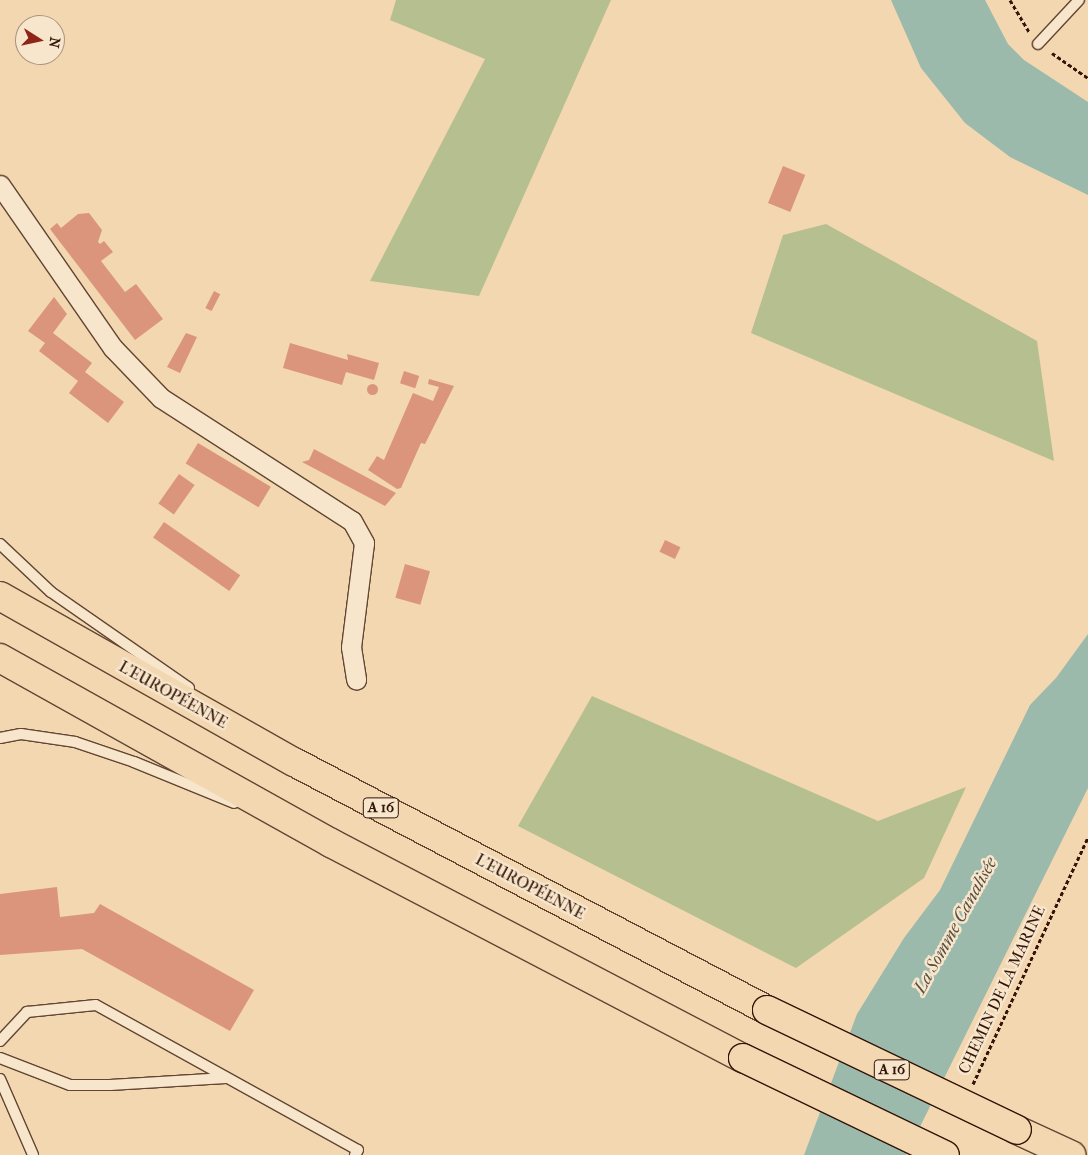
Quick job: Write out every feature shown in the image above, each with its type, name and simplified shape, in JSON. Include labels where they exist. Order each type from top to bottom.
[{"type":"highway","name":"L'EUROPÉENNE","points":[[0,596],[294,762],[767,1010],[1071,1155]]},
{"type":"highway","points":[[0,658],[331,842],[743,1058],[946,1155]]},
{"type":"street","points":[[0,185],[113,348],[161,398],[352,521],[364,543],[351,648],[356,680]]},
{"type":"lane","points":[[1038,44],[1079,0]]},
{"type":"lane","points":[[0,544],[51,592],[294,762]]},
{"type":"lane","points":[[0,738],[21,734],[74,742],[134,762],[331,842]]},
{"type":"lane","points":[[0,1041],[27,1012],[96,1005],[358,1150],[355,1155]]},
{"type":"lane","points":[[0,1058],[70,1085],[110,1085],[227,1078]]},
{"type":"lane","points":[[0,1079],[33,1155]]},
{"type":"path","name":"CHEMIN DE LA MARINE","points":[[972,1086],[1088,837]]},
{"type":"green space","points":[[396,0],[611,0],[479,296],[370,281],[485,59],[390,20]]},
{"type":"green space","points":[[826,224],[1037,341],[1054,461],[751,333],[783,235]]},
{"type":"green space","points":[[592,696],[878,821],[966,787],[924,878],[796,968],[518,826]]},
{"type":"water","points":[[891,0],[985,0],[1008,44],[1024,60],[1088,102],[1088,195],[1010,157],[965,123],[921,68]]},
{"type":"water","name":"La Somme Canalisée","points":[[1088,634],[1088,788],[906,1155],[804,1155],[857,1014],[904,938],[940,890],[1030,705],[1056,678]]},
{"type":"building","points":[[783,166],[805,175],[790,212],[768,203]]},
{"type":"building","points":[[89,213],[102,230],[98,242],[100,244],[104,241],[113,252],[101,261],[125,292],[136,284],[163,319],[135,340],[50,229],[57,223],[61,228],[78,214]]},
{"type":"building","points":[[214,291],[220,294],[212,311],[205,308]]},
{"type":"building","points":[[54,297],[67,314],[53,333],[92,363],[85,372],[124,402],[108,423],[69,393],[78,381],[39,351],[45,343],[28,331]]},
{"type":"building","points":[[186,333],[197,337],[180,373],[167,367]]},
{"type":"building","points":[[290,343],[348,360],[347,354],[379,363],[374,380],[346,372],[342,385],[283,368]]},
{"type":"building","points":[[404,371],[419,376],[415,388],[400,383]]},
{"type":"building","points":[[429,379],[454,386],[425,444],[421,443],[401,488],[397,489],[368,470],[377,456],[384,460],[413,393],[433,401],[439,387],[428,384]]},
{"type":"building","points":[[370,384],[374,384],[377,389],[376,393],[370,394],[367,391],[367,387]]},
{"type":"building","points":[[198,443],[271,487],[258,507],[186,464]]},
{"type":"building","points":[[314,449],[396,493],[385,506],[302,462],[309,460]]},
{"type":"building","points":[[179,474],[195,485],[174,514],[158,503]]},
{"type":"building","points":[[164,522],[240,575],[229,591],[153,538]]},
{"type":"building","points":[[665,540],[680,547],[675,559],[660,552]]},
{"type":"building","points":[[405,564],[430,571],[420,605],[395,598]]},
{"type":"building","points":[[57,887],[60,917],[94,913],[100,904],[254,990],[230,1031],[82,949],[0,955],[0,894]]}]
